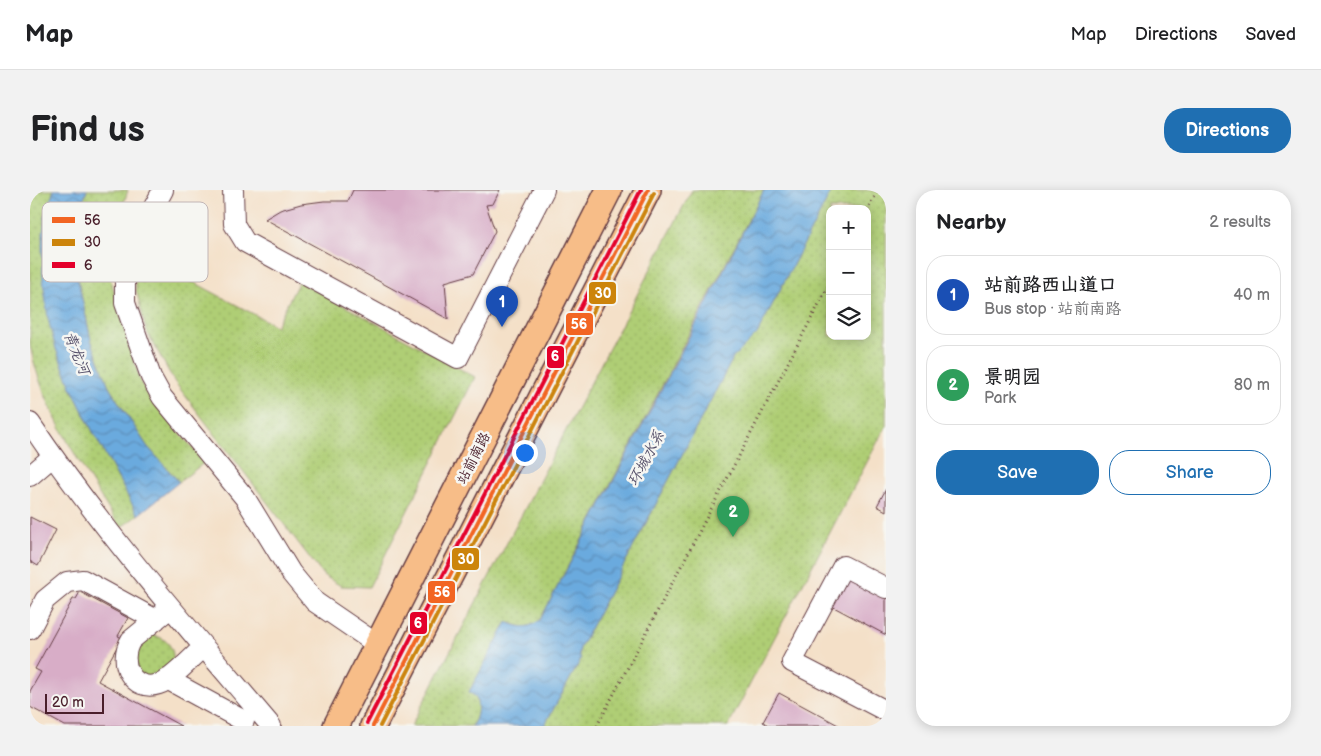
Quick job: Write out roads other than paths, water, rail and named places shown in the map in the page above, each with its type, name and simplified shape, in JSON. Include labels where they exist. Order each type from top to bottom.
[{"type":"main road","name":"站前南路","points":[[336,726],[609,190]]},
{"type":"main road","points":[[373,726],[648,190]]},
{"type":"lane","points":[[157,202],[163,190]]},
{"type":"lane","points":[[233,190],[234,224],[245,242],[458,358],[544,190]]},
{"type":"lane","points":[[125,282],[125,302],[151,377],[162,397],[245,498],[291,573],[315,602],[378,645]]},
{"type":"lane","points":[[30,423],[163,614]]},
{"type":"lane","points":[[30,476],[52,457]]},
{"type":"lane","points":[[886,588],[843,566],[792,662],[886,711]]},
{"type":"lane","points":[[30,629],[45,600],[67,582],[83,580],[163,614],[204,647],[271,726]]},
{"type":"lane","points":[[163,614],[131,640],[126,647],[124,655],[125,664],[133,678],[141,683],[159,684],[204,647]]},
{"type":"lane","points":[[167,679],[244,721]]},
{"type":"water","points":[[54,190],[87,190],[83,202],[50,202]]},
{"type":"water","name":"环城水系","points":[[764,190],[832,190],[757,334],[733,358],[580,648],[579,654],[581,659],[544,726],[472,726],[477,715],[477,705],[476,697],[469,692],[507,622],[524,627],[540,620]]},
{"type":"water","name":"青龙河","points":[[43,282],[78,282],[91,340],[110,389],[147,446],[179,482],[138,515],[71,387],[56,349],[48,319]]},
{"type":"place","name":"站前路西山道口","points":[[502,327]]},
{"type":"place","name":"景明园","points":[[733,537]]}]
